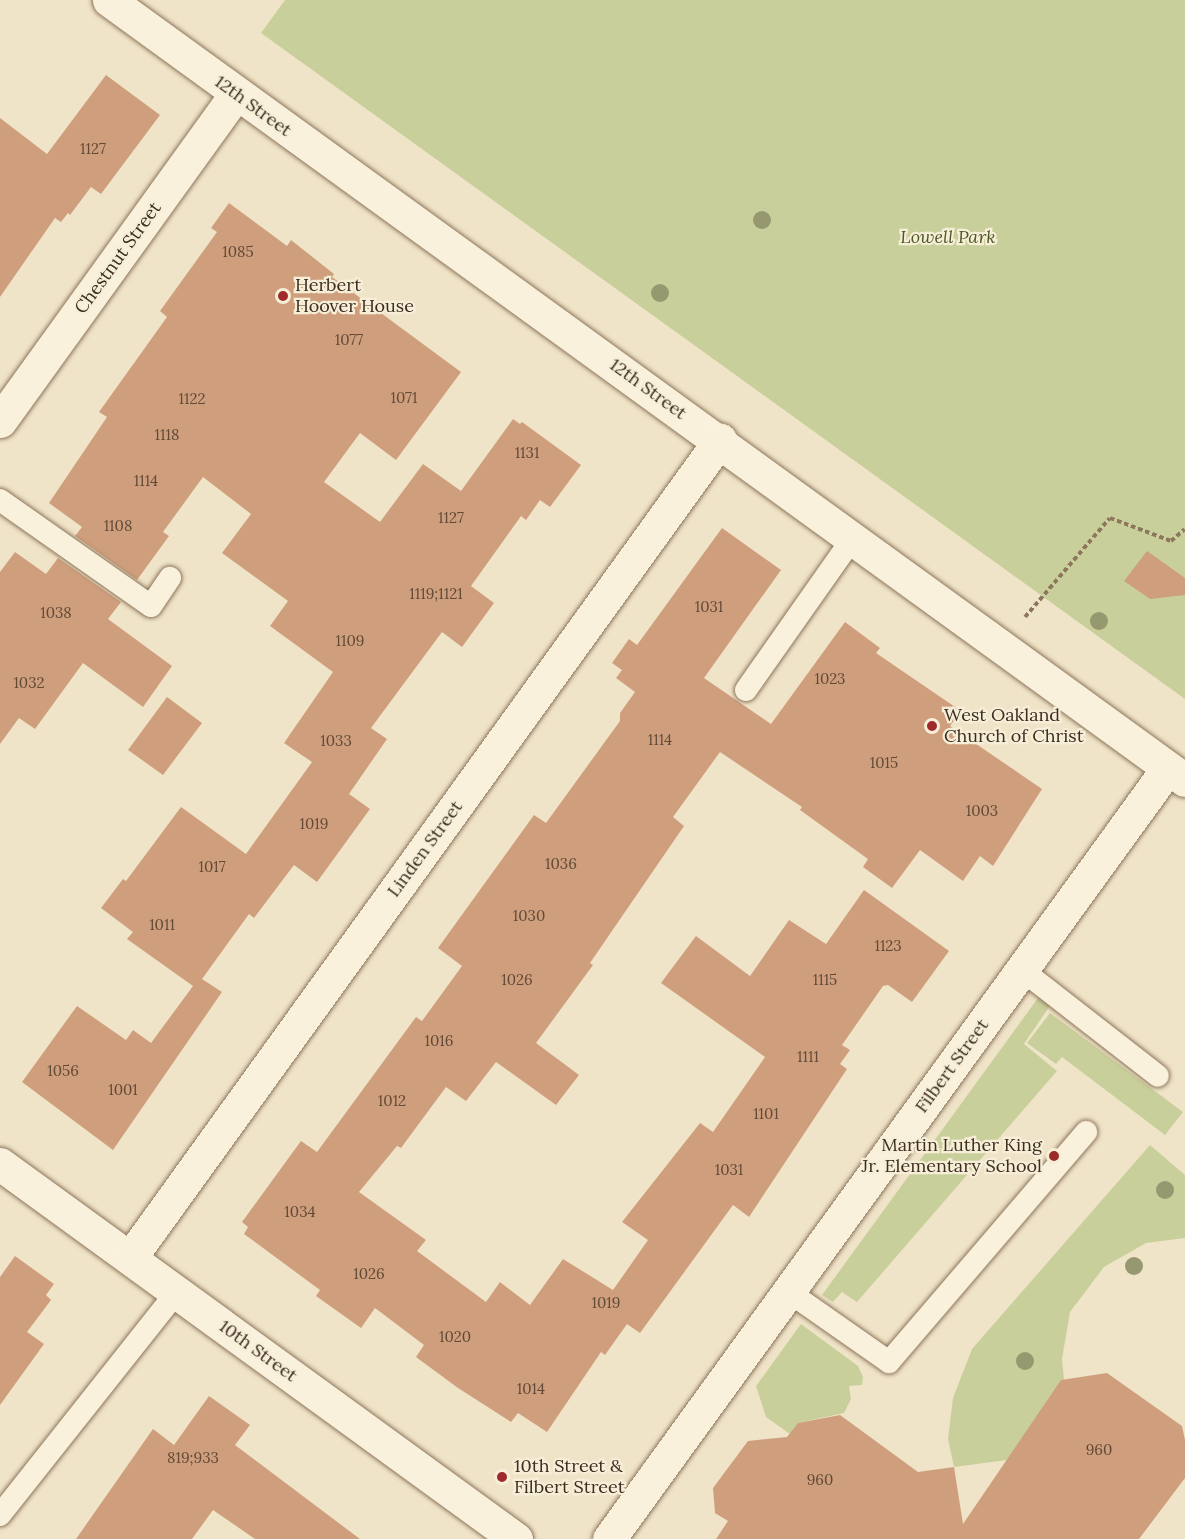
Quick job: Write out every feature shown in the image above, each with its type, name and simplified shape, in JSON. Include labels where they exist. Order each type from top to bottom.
[{"type":"street","name":"12th Street","points":[[110,0],[235,94],[720,441],[1177,774]]},
{"type":"street","name":"Chestnut Street","points":[[0,421],[235,94]]},
{"type":"street","name":"Linden Street","points":[[130,1258],[720,441]]},
{"type":"street","name":"Filbert Street","points":[[609,1539],[1022,970],[1177,774]]},
{"type":"street","name":"10th Street","points":[[0,1164],[516,1539]]},
{"type":"lane","points":[[0,500],[151,606],[170,578]]},
{"type":"lane","points":[[746,690],[853,538]]},
{"type":"lane","points":[[1022,970],[1158,1076]]},
{"type":"lane","points":[[789,1292],[889,1362],[1086,1132]]},
{"type":"lane","points":[[0,1515],[177,1292]]},
{"type":"path","points":[[1001,646],[1110,518],[1171,541],[1185,529]]},
{"type":"green space","name":"Lowell Park","points":[[285,0],[1185,0],[1185,699],[261,33]]},
{"type":"green space","points":[[1038,998],[1051,1004],[1024,1044],[1057,1071],[857,1302],[842,1292],[833,1302],[822,1295]]},
{"type":"green space","points":[[1050,1013],[1183,1112],[1165,1135],[1062,1057],[1056,1064],[1027,1043]]},
{"type":"green space","points":[[1150,1145],[1185,1175],[1185,1238],[1146,1243],[1104,1267],[1070,1312],[1062,1359],[1064,1379],[1007,1460],[954,1467],[948,1439],[953,1398],[972,1349]]},
{"type":"green space","points":[[801,1324],[858,1366],[863,1377],[862,1385],[849,1386],[851,1399],[844,1413],[798,1423],[790,1434],[766,1417],[756,1386]]},
{"type":"building","points":[[106,75],[160,115],[101,194],[91,187],[70,215],[68,213],[61,222],[55,218],[0,297],[0,118],[47,154]]},
{"type":"building","points":[[229,203],[287,246],[291,240],[334,274],[332,277],[461,372],[396,460],[360,433],[324,482],[380,522],[423,464],[461,491],[513,419],[520,424],[522,422],[581,465],[550,507],[540,500],[526,520],[521,516],[471,586],[494,603],[462,647],[442,632],[371,728],[387,739],[349,794],[370,809],[317,882],[294,865],[254,918],[249,914],[202,979],[222,992],[113,1150],[22,1082],[77,1006],[126,1040],[133,1030],[151,1043],[193,986],[127,939],[133,932],[101,908],[123,879],[126,881],[181,807],[246,854],[312,762],[284,743],[333,672],[270,626],[288,601],[222,553],[251,514],[203,477],[163,532],[169,536],[137,580],[75,536],[82,527],[49,503],[107,417],[99,412],[167,317],[160,311],[217,232],[211,228]]},
{"type":"building","points":[[722,528],[781,570],[704,678],[771,724],[845,622],[880,648],[876,653],[961,711],[950,726],[1042,789],[993,866],[980,856],[963,881],[920,850],[892,888],[863,867],[868,859],[800,810],[802,807],[720,752],[673,817],[684,826],[590,963],[593,965],[536,1043],[579,1075],[556,1105],[496,1062],[466,1101],[446,1087],[401,1148],[397,1146],[359,1192],[426,1240],[417,1251],[486,1302],[500,1282],[530,1305],[563,1259],[613,1290],[648,1240],[622,1222],[700,1123],[713,1132],[765,1057],[661,983],[696,936],[750,976],[789,920],[826,944],[864,890],[949,951],[912,1002],[888,985],[883,986],[842,1045],[850,1050],[840,1064],[847,1069],[749,1217],[733,1205],[640,1333],[627,1324],[605,1355],[601,1352],[547,1432],[518,1413],[511,1422],[458,1388],[416,1357],[424,1345],[375,1308],[361,1328],[316,1296],[320,1290],[244,1234],[248,1227],[242,1222],[301,1141],[317,1152],[416,1017],[422,1021],[462,966],[438,948],[534,815],[546,823],[620,721],[620,713],[635,692],[616,678],[622,670],[612,663],[629,639],[637,645]]},
{"type":"building","points":[[1147,551],[1185,578],[1185,595],[1150,599],[1124,581]]},
{"type":"building","points":[[15,552],[46,574],[58,558],[121,602],[108,619],[172,666],[143,707],[83,663],[35,729],[19,718],[0,744],[0,572]]},
{"type":"building","points":[[167,697],[202,723],[163,775],[128,750]]},
{"type":"building","points":[[15,1256],[54,1284],[46,1295],[51,1300],[27,1332],[44,1344],[0,1405],[0,1277]]},
{"type":"building","points":[[1107,1373],[1182,1426],[1185,1440],[1185,1478],[1139,1539],[716,1539],[728,1521],[715,1513],[713,1488],[748,1441],[787,1437],[798,1423],[840,1415],[918,1472],[954,1467],[963,1524],[1061,1380]]},
{"type":"building","points":[[209,1396],[250,1425],[235,1445],[360,1539],[255,1539],[213,1510],[192,1539],[76,1539],[153,1429],[174,1445]]},
{"type":"place","name":"Herbert Hoover House","points":[[283,296]]},
{"type":"place","name":"West Oakland Church of Christ","points":[[932,726]]},
{"type":"place","name":"Martin Luther King Jr. Elementary School","points":[[1054,1156]]},
{"type":"place","name":"10th Street & Filbert Street","points":[[502,1477]]}]
